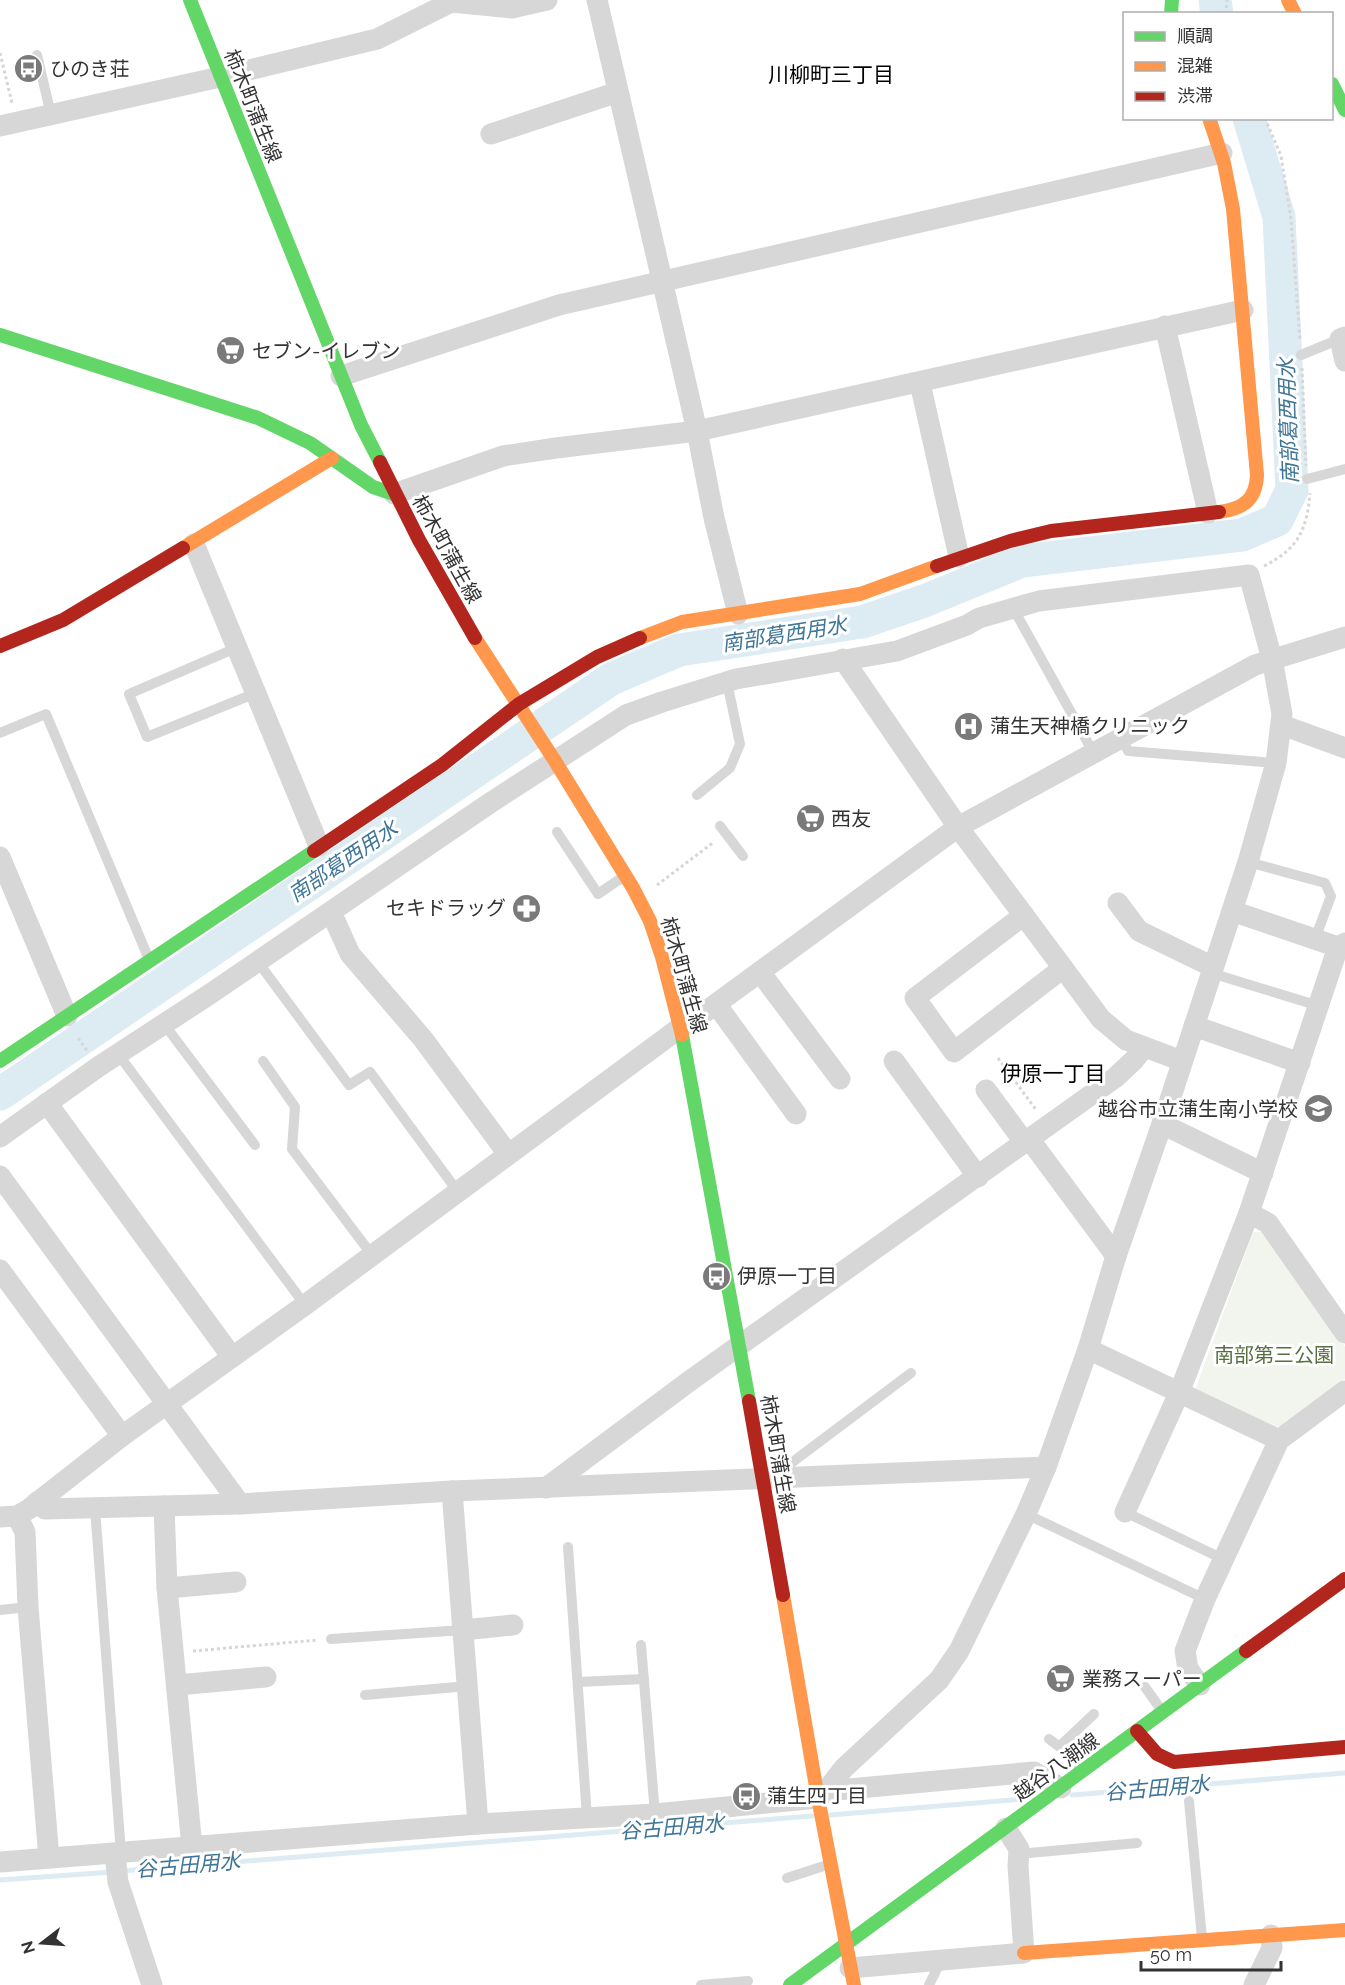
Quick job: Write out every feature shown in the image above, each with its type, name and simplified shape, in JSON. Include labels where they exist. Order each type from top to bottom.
[{"type":"street","name":"柿木町蒲生線","points":[[190,0],[361,425],[394,494],[468,626],[553,758],[625,875],[650,921],[681,1027],[726,1244],[740,1346],[766,1479],[852,1976]]},
{"type":"street","points":[[8,124],[377,39],[451,2],[512,8],[547,0]]},
{"type":"street","points":[[597,0],[697,431],[714,518],[738,614]]},
{"type":"street","points":[[1333,86],[1345,110]]},
{"type":"street","points":[[491,134],[618,92]]},
{"type":"street","points":[[0,1061],[442,765],[597,657],[682,622],[860,594],[959,557],[1051,531],[1237,510],[1250,499],[1257,487],[1257,475],[1231,188],[1222,153],[1210,120]]},
{"type":"street","points":[[341,376],[559,305],[1222,153]]},
{"type":"street","points":[[0,335],[258,418],[310,443],[373,487],[394,494],[503,456],[697,431],[1243,310]]},
{"type":"street","points":[[1165,326],[1208,513]]},
{"type":"street","points":[[1343,338],[1345,361]]},
{"type":"street","points":[[920,383],[959,557]]},
{"type":"street","points":[[0,646],[63,620],[194,544],[332,458]]},
{"type":"street","points":[[194,544],[319,846]]},
{"type":"street","points":[[0,1137],[553,758],[626,715],[727,682],[907,648],[967,625],[979,618],[1039,601],[1249,575],[1272,658],[1282,725],[1276,763],[1248,862],[1116,1256],[1088,1348],[1046,1467],[1026,1514],[959,1651],[939,1680],[844,1768],[822,1794]]},
{"type":"street","points":[[49,1858],[28,1607],[26,1532],[9,1517],[37,1502],[122,1436],[305,1305],[681,1027],[840,920],[958,827],[1255,665],[1345,637]]},
{"type":"street","points":[[843,659],[958,827],[1101,1019],[1126,1040],[1182,1061]]},
{"type":"street","points":[[1282,725],[1345,748]]},
{"type":"street","points":[[0,857],[67,1016]]},
{"type":"street","points":[[1118,903],[1139,931],[1212,970]]},
{"type":"street","points":[[1125,1512],[1179,1392],[1249,1214],[1319,1006],[1342,945],[1315,939],[1232,911]]},
{"type":"street","points":[[330,912],[350,954],[423,1039],[508,1154]]},
{"type":"street","points":[[1024,915],[915,998],[954,1052],[1063,968]]},
{"type":"street","points":[[760,972],[840,1079]]},
{"type":"street","points":[[716,1004],[796,1114]]},
{"type":"street","points":[[1194,1026],[1300,1063]]},
{"type":"street","points":[[546,1488],[740,1346],[1028,1142],[1116,1077],[1144,1047]]},
{"type":"street","points":[[894,1061],[978,1177]]},
{"type":"street","points":[[986,1090],[1116,1256]]},
{"type":"street","points":[[47,1103],[232,1357]]},
{"type":"street","points":[[1162,1124],[1263,1173]]},
{"type":"street","points":[[0,1176],[240,1504]]},
{"type":"street","points":[[1249,1214],[1268,1223],[1345,1333]]},
{"type":"street","points":[[0,1270],[122,1436]]},
{"type":"street","points":[[1088,1348],[1279,1440]]},
{"type":"street","points":[[1200,1685],[1188,1669],[1185,1651],[1205,1599],[1279,1440],[1322,1412],[1345,1391]]},
{"type":"street","points":[[37,1502],[45,1509],[240,1504],[452,1491],[1046,1467]]},
{"type":"street","points":[[452,1491],[478,1824]]},
{"type":"street","points":[[164,1506],[167,1588],[192,1847]]},
{"type":"street","name":"越谷八潮線","points":[[790,1985],[1345,1579]]},
{"type":"street","points":[[167,1588],[236,1582]]},
{"type":"street","points":[[463,1630],[513,1625]]},
{"type":"street","points":[[177,1685],[266,1677]]},
{"type":"street","points":[[1137,1731],[1161,1759],[1174,1762],[1345,1747]]},
{"type":"street","points":[[0,1862],[478,1824],[656,1814],[1034,1772],[1061,1788]]},
{"type":"street","points":[[1006,1828],[1019,1849],[1024,1953]]},
{"type":"street","points":[[118,1853],[118,1882],[152,1985]]},
{"type":"street","points":[[852,1976],[941,1960],[1345,1930]]},
{"type":"street","points":[[1254,1985],[1272,1948],[1271,1935]]},
{"type":"lane","points":[[37,55],[51,115]]},
{"type":"lane","points":[[1302,355],[1343,338]]},
{"type":"lane","points":[[1307,479],[1345,469]]},
{"type":"lane","points":[[1013,608],[1093,752]]},
{"type":"lane","points":[[236,648],[129,694],[147,737],[255,693]]},
{"type":"lane","points":[[697,795],[730,768],[740,744],[727,682]]},
{"type":"lane","points":[[0,734],[46,714],[149,960]]},
{"type":"lane","points":[[1121,737],[1128,751],[1276,763]]},
{"type":"lane","points":[[720,826],[742,856]]},
{"type":"lane","points":[[557,832],[598,894],[625,875]]},
{"type":"lane","points":[[1248,862],[1325,883],[1331,896],[1315,939]]},
{"type":"lane","points":[[258,962],[349,1085],[370,1072],[458,1191]]},
{"type":"lane","points":[[1212,970],[1319,1006]]},
{"type":"lane","points":[[164,1024],[255,1145]]},
{"type":"lane","points":[[118,1054],[305,1305]]},
{"type":"lane","points":[[263,1061],[296,1107],[292,1149],[372,1255]]},
{"type":"lane","points":[[766,1479],[911,1374]]},
{"type":"lane","points":[[95,1508],[118,1853]]},
{"type":"lane","points":[[1125,1512],[1223,1559]]},
{"type":"lane","points":[[1026,1514],[1205,1599]]},
{"type":"lane","points":[[568,1546],[588,1817]]},
{"type":"lane","points":[[0,1610],[28,1607]]},
{"type":"lane","points":[[331,1639],[463,1630]]},
{"type":"lane","points":[[641,1645],[656,1814]]},
{"type":"lane","points":[[578,1682],[644,1679]]},
{"type":"lane","points":[[365,1695],[468,1686]]},
{"type":"lane","points":[[1145,1687],[1163,1713]]},
{"type":"lane","points":[[1060,1746],[1094,1714]]},
{"type":"lane","points":[[1048,1739],[1060,1746],[1081,1772]]},
{"type":"lane","points":[[1189,1801],[1202,1941]]},
{"type":"lane","points":[[1019,1854],[1137,1844]]},
{"type":"lane","points":[[787,1878],[831,1865]]},
{"type":"lane","points":[[929,1985],[941,1960]]},
{"type":"lane","points":[[701,1985],[748,1981]]},
{"type":"path","points":[[0,53],[8,124]]},
{"type":"path","points":[[649,891],[718,839]]},
{"type":"path","points":[[998,1058],[1049,1126]]},
{"type":"path","points":[[174,1653],[331,1639]]},
{"type":"green space","name":"南部第三公園","points":[[1253,1232],[1263,1232],[1345,1347],[1345,1379],[1281,1426],[1274,1427],[1195,1390]]},
{"type":"waterway","name":"南部葛西用水","points":[[1215,0],[1217,12]]},
{"type":"waterway","name":"南部葛西用水","points":[[0,1094],[611,679],[679,650],[862,622],[924,601],[1022,561],[1242,535],[1277,520],[1292,490],[1279,217],[1250,120]]},
{"type":"waterway","name":"谷古田用水","points":[[1072,1795],[1345,1773]]},
{"type":"waterway","name":"谷古田用水","points":[[830,1815],[1024,1799]]},
{"type":"waterway","name":"谷古田用水","points":[[121,1871],[812,1816]]},
{"type":"waterway","name":"谷古田用水","points":[[0,1880],[112,1872]]},
{"type":"traffic: fast","points":[[190,0],[361,425],[380,462]]},
{"type":"traffic: fast","points":[[1171,12],[1172,0]]},
{"type":"traffic: fast","points":[[1333,86],[1345,110]]},
{"type":"traffic: fast","points":[[0,335],[258,418],[310,443],[373,487],[394,494]]},
{"type":"traffic: fast","points":[[0,1061],[314,851]]},
{"type":"traffic: fast","points":[[682,1035],[749,1401]]},
{"type":"traffic: fast","points":[[790,1985],[1246,1651]]},
{"type":"traffic: slow","points":[[1288,0],[1294,12]]},
{"type":"traffic: slow","points":[[1210,120],[1224,163],[1233,209],[1257,475],[1254,491],[1246,502],[1234,509],[1219,512]]},
{"type":"traffic: slow","points":[[183,548],[332,458]]},
{"type":"traffic: slow","points":[[640,638],[682,622],[860,594],[937,566]]},
{"type":"traffic: slow","points":[[475,638],[555,761],[633,888],[650,921],[662,957],[682,1035]]},
{"type":"traffic: slow","points":[[783,1595],[818,1798],[854,1985]]},
{"type":"traffic: slow","points":[[1024,1953],[1345,1930]]},
{"type":"traffic: jam","points":[[380,462],[419,540],[475,638]]},
{"type":"traffic: jam","points":[[937,566],[1010,541],[1051,531],[1219,512]]},
{"type":"traffic: jam","points":[[0,646],[63,620],[183,548]]},
{"type":"traffic: jam","points":[[314,851],[442,765],[519,704],[597,657],[640,638]]},
{"type":"traffic: jam","points":[[749,1401],[783,1595]]},
{"type":"traffic: jam","points":[[1246,1651],[1345,1579]]},
{"type":"traffic: jam","points":[[1137,1731],[1157,1754],[1174,1762],[1345,1747]]},
{"type":"place","name":"ひのき荘","points":[[29,69]]},
{"type":"place","name":"セブン-イレブン","points":[[231,351]]},
{"type":"place","name":"蒲生天神橋クリニック","points":[[969,726]]},
{"type":"place","name":"西友","points":[[810,819]]},
{"type":"place","name":"セキドラッグ","points":[[527,908]]},
{"type":"place","name":"越谷市立蒲生南小学校","points":[[1319,1109]]},
{"type":"place","name":"伊原一丁目","points":[[716,1276]]},
{"type":"place","name":"業務スーパー","points":[[1061,1679]]},
{"type":"place","name":"蒲生四丁目","points":[[746,1796]]},
{"type":"district","name":"川柳町三丁目","points":[[831,74]]},
{"type":"district","name":"伊原一丁目","points":[[1053,1073]]}]
